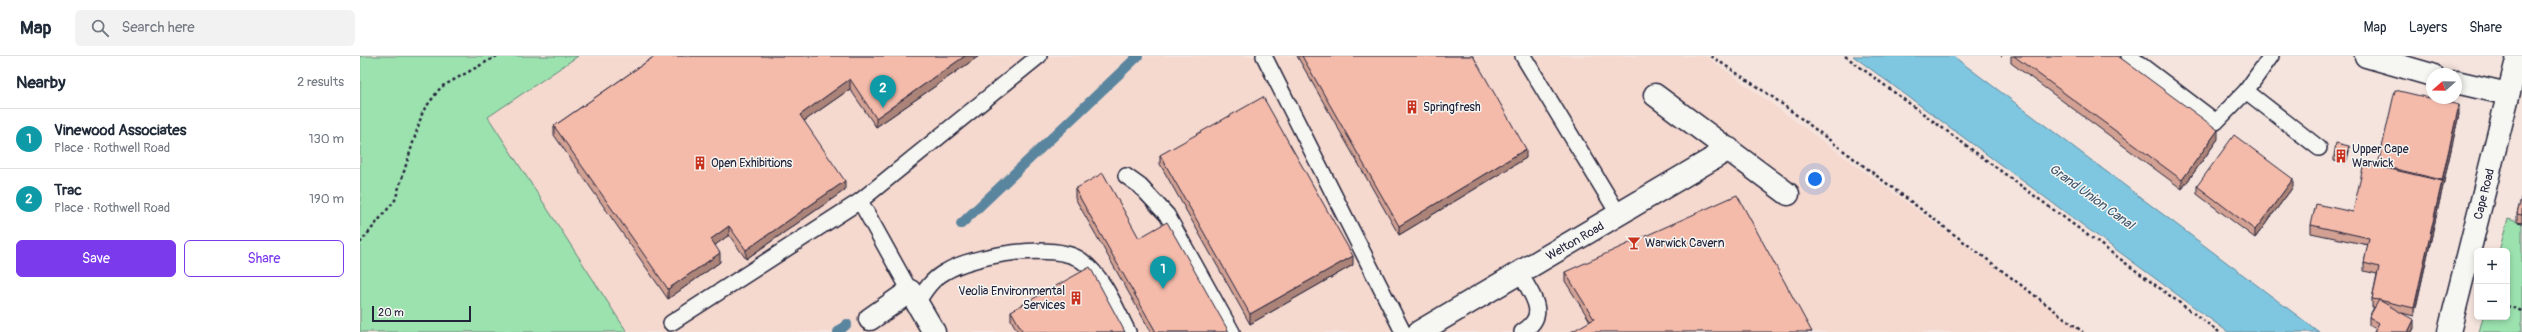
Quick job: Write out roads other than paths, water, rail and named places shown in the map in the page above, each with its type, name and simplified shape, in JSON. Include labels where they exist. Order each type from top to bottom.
[{"type":"street","points":[[2366,56],[2426,73]]},
{"type":"street","name":"Cape Road","points":[[2449,332],[2518,56]]},
{"type":"street","points":[[2462,83],[2508,94]]},
{"type":"street","points":[[1655,94],[1788,194]]},
{"type":"street","name":"Welton Road","points":[[1419,332],[1729,149]]},
{"type":"street","points":[[870,320],[913,297],[934,332]]},
{"type":"lane","points":[[671,322],[860,201],[1039,56]]},
{"type":"lane","points":[[1264,56],[1403,332]]},
{"type":"lane","points":[[1523,56],[1619,215]]},
{"type":"lane","points":[[2129,56],[2216,122],[2246,91],[2271,56]]},
{"type":"lane","points":[[2246,91],[2320,148]]},
{"type":"lane","points":[[1126,176],[1140,186],[1167,215],[1232,332]]},
{"type":"lane","points":[[860,201],[913,297],[944,272],[964,262],[989,255],[1014,253],[1066,254],[1082,260],[1096,274],[1128,332]]},
{"type":"lane","points":[[1520,273],[1535,303],[1537,314],[1534,324],[1522,332]]},
{"type":"water","name":"Grand Union Canal","points":[[1853,56],[1953,56],[2319,332],[2228,332]]},
{"type":"waterway","points":[[961,224],[1138,56]]},
{"type":"waterway","points":[[838,332],[847,324]]},
{"type":"place","name":"Springfresh","points":[[1412,107]]},
{"type":"place","name":"Trac","points":[[883,108]]},
{"type":"place","name":"Upper Cape Warwick","points":[[2341,156]]},
{"type":"place","name":"Open Exhibitions","points":[[700,163]]},
{"type":"place","name":"Warwick Cavern","points":[[1634,243]]},
{"type":"place","name":"Vinewood Associates","points":[[1163,289]]},
{"type":"place","name":"Veolia Environmental Services","points":[[1076,298]]}]
